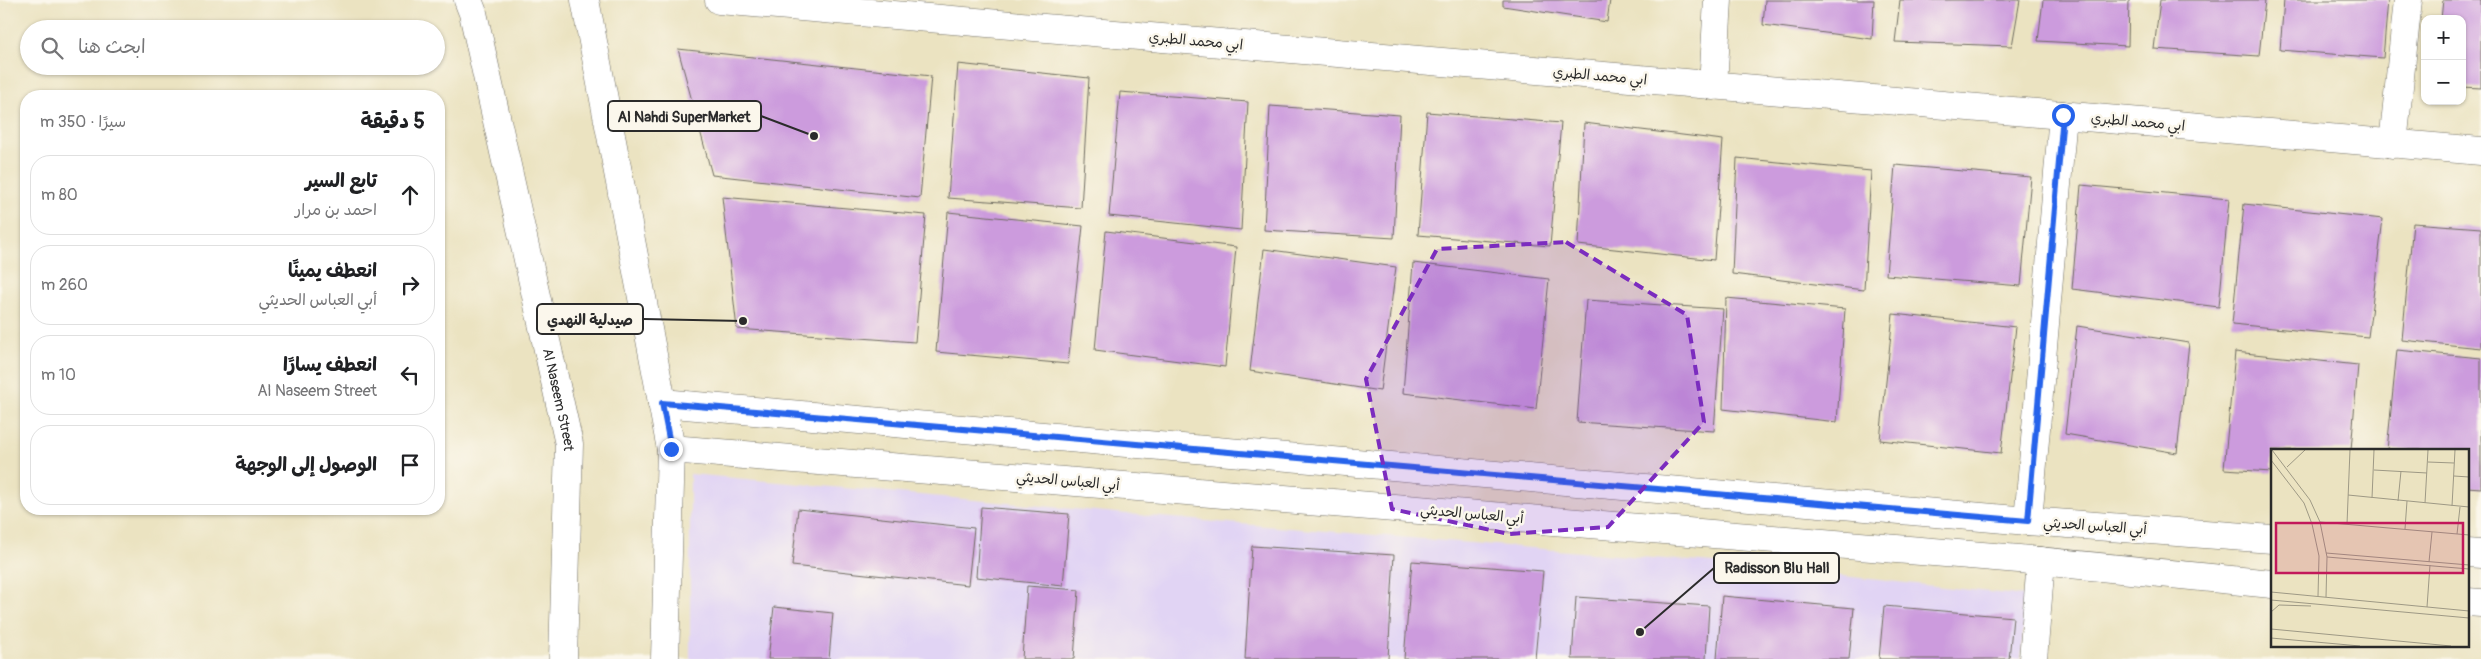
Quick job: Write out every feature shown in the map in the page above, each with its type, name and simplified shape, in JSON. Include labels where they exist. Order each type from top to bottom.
[{"type":"street","name":"Al Naseem Street","points":[[468,0],[475,23],[569,444],[563,659]]},
{"type":"street","points":[[585,0],[671,449],[665,659]]},
{"type":"street","name":"ابي محمد الطبري","points":[[719,0],[935,9],[1713,86],[2481,151]]},
{"type":"street","points":[[1713,86],[1718,0]]},
{"type":"street","points":[[2393,144],[2408,0]]},
{"type":"street","points":[[2028,521],[2063,115]]},
{"type":"street","name":"أبي العباس الحديثي","points":[[662,403],[2028,521],[2271,539]]},
{"type":"street","name":"أبي العباس الحديثي","points":[[671,449],[2041,562],[2271,584]]},
{"type":"street","points":[[2468,553],[2481,554]]},
{"type":"street","points":[[2033,659],[2041,562]]},
{"type":"street","points":[[2468,602],[2481,604]]},
{"type":"highlighted area","points":[[1566,242],[1687,315],[1704,422],[1608,527],[1509,534],[1392,509],[1366,379],[1437,249]]},
{"type":"shaded area","points":[[690,474],[1205,521],[1749,566],[2026,596],[2021,659],[690,659]]},
{"type":"building","points":[[1503,0],[1610,0],[1607,22],[1503,6]]},
{"type":"building","points":[[1765,0],[1874,0],[1872,39],[1763,25]]},
{"type":"building","points":[[1900,0],[2020,0],[2012,46],[1895,42]]},
{"type":"building","points":[[2043,0],[2129,0],[2128,46],[2038,41]]},
{"type":"building","points":[[2160,0],[2265,0],[2259,56],[2154,49]]},
{"type":"building","points":[[2284,0],[2388,0],[2383,58],[2280,50]]},
{"type":"building","points":[[2443,0],[2481,0],[2481,88],[2466,87],[2466,15],[2441,15]]},
{"type":"building","points":[[678,49],[931,76],[920,198],[712,175]]},
{"type":"building","points":[[958,64],[1089,78],[1081,208],[948,198]]},
{"type":"building","points":[[1120,92],[1248,102],[1241,230],[1109,216]]},
{"type":"building","points":[[1270,106],[1400,115],[1394,238],[1264,230]]},
{"type":"building","points":[[1427,112],[1561,123],[1550,246],[1418,235]]},
{"type":"building","points":[[1584,123],[1723,140],[1714,260],[1578,245]]},
{"type":"building","points":[[1737,158],[1871,171],[1864,290],[1732,274]]},
{"type":"building","points":[[1895,165],[2031,177],[2021,286],[1886,275]]},
{"type":"building","points":[[2081,185],[2229,199],[2219,307],[2072,289]]},
{"type":"building","points":[[722,197],[926,215],[915,342],[737,329]]},
{"type":"building","points":[[2244,204],[2383,219],[2368,337],[2232,324]]},
{"type":"building","points":[[948,212],[1083,226],[1068,364],[936,352]]},
{"type":"building","points":[[2413,223],[2481,228],[2481,348],[2402,340]]},
{"type":"building","points":[[1106,231],[1236,247],[1225,367],[1095,350]]},
{"type":"building","points":[[1264,249],[1396,267],[1380,391],[1250,371]]},
{"type":"building","points":[[1413,263],[1549,279],[1536,409],[1403,393]]},
{"type":"building","points":[[1726,298],[1845,309],[1837,422],[1723,409]]},
{"type":"building","points":[[1586,300],[1723,309],[1714,431],[1577,422]]},
{"type":"building","points":[[1893,314],[2016,327],[2001,453],[1880,440]]},
{"type":"building","points":[[2077,326],[2189,343],[2177,453],[2065,434]]},
{"type":"building","points":[[2397,350],[2481,358],[2481,488],[2468,487],[2468,449],[2387,449]]},
{"type":"building","points":[[2235,352],[2358,365],[2351,449],[2271,449],[2271,472],[2224,469]]},
{"type":"building","points":[[981,507],[1069,514],[1063,586],[976,577]]},
{"type":"building","points":[[798,509],[974,528],[968,585],[792,566]]},
{"type":"building","points":[[1252,546],[1394,555],[1388,659],[1245,659]]},
{"type":"building","points":[[1412,561],[1543,571],[1535,659],[1404,659]]},
{"type":"building","points":[[1027,586],[1079,590],[1074,659],[1022,659]]},
{"type":"building","points":[[1722,596],[1854,608],[1849,659],[1717,659]]},
{"type":"building","points":[[1576,597],[1709,606],[1706,659],[1572,659]]},
{"type":"building","points":[[1884,606],[2013,617],[2009,659],[1879,659]]},
{"type":"building","points":[[774,607],[833,613],[829,659],[768,659]]},
{"type":"place","name":"Al Nahdi SuperMarket","points":[[814,136]]},
{"type":"place","name":"صيدلية النهدي","points":[[743,321]]},
{"type":"place","name":"Radisson Blu Hall","points":[[1640,632]]},
{"type":"route","points":[[671,449],[662,403],[2028,521],[2063,115]]}]
